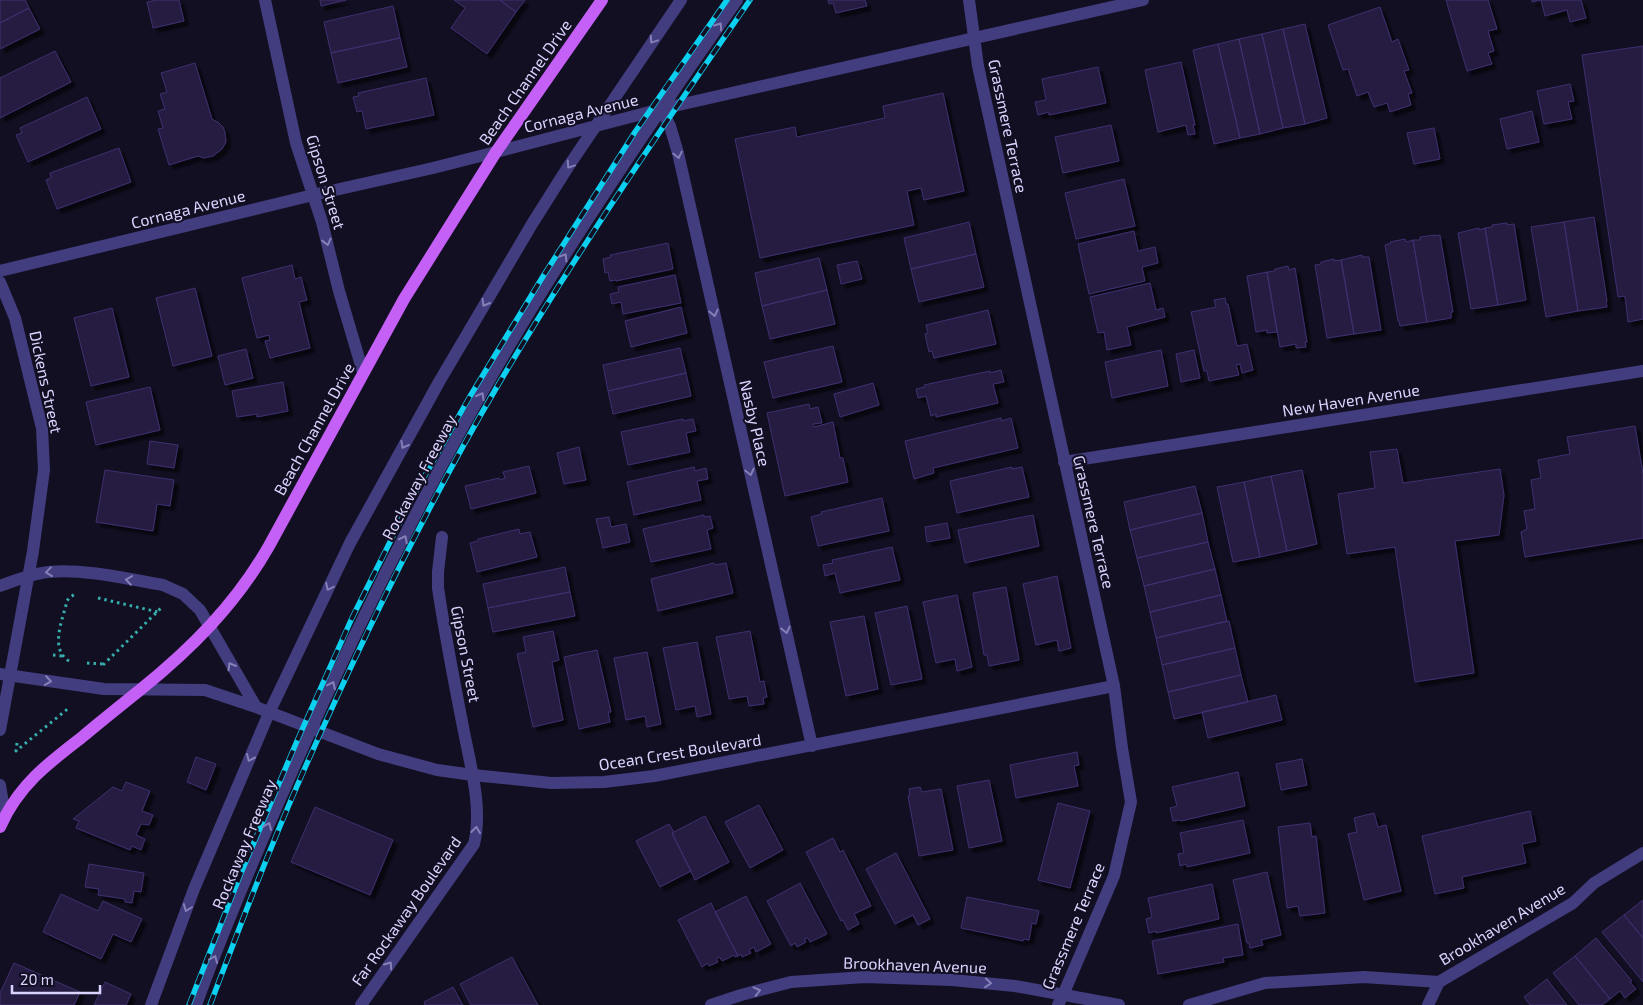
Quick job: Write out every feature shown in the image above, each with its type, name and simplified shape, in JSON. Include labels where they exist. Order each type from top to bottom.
[{"type":"main road","name":"Beach Channel Drive","points":[[2,821],[18,794],[38,772],[141,690],[195,641],[236,597],[258,564],[404,299],[496,152],[602,0]]},
{"type":"street","name":"Gipson Street","points":[[265,0],[296,143],[322,222],[339,291],[363,372]]},
{"type":"street","name":"Rockaway Freeway","points":[[151,1005],[194,889],[269,714],[350,543],[439,382],[532,224],[568,167],[681,0]]},
{"type":"street","name":"Rockaway Freeway","points":[[196,1005],[249,871],[311,729],[423,500],[486,386],[560,264],[662,109],[737,0]]},
{"type":"street","name":"Grassmere Terrace","points":[[969,0],[978,66],[1114,686],[1131,802],[1114,876],[1061,1000]]},
{"type":"street","name":"Cornaga Avenue","points":[[0,272],[313,195],[433,168],[662,109],[1142,0]]},
{"type":"street","name":"Nasby Place","points":[[662,109],[670,126],[678,153],[812,746]]},
{"type":"street","name":"Dickens Street","points":[[0,282],[15,318],[42,435],[44,470],[28,576],[5,675],[0,730]]},
{"type":"street","name":"New Haven Avenue","points":[[1064,462],[1643,370]]},
{"type":"street","name":"Gipson Street","points":[[442,537],[438,588],[473,776]]},
{"type":"street","points":[[0,586],[46,572],[70,571],[162,585],[183,594],[200,610],[256,707]]},
{"type":"street","name":"Ocean Crest Boulevard","points":[[5,675],[104,688],[205,690],[407,763],[473,776],[551,783],[604,782],[654,776],[1114,686]]},
{"type":"street","name":"Far Rockaway Boulevard","points":[[361,1005],[474,844],[478,819],[473,776]]},
{"type":"street","points":[[0,785],[2,821]]},
{"type":"street","name":"Brookhaven Avenue","points":[[1189,1005],[1265,983],[1364,977],[1439,982],[1573,903],[1594,883],[1643,853]]},
{"type":"street","name":"Brookhaven Avenue","points":[[711,1005],[791,982],[865,977],[961,980],[1015,986],[1061,1000],[1119,1005]]},
{"type":"street","points":[[1428,1005],[1439,982]]},
{"type":"path","points":[[62,656],[58,642],[66,601],[74,594],[80,594]]},
{"type":"path","points":[[98,598],[158,612]]},
{"type":"path","points":[[98,671],[162,607]]},
{"type":"path","points":[[53,656],[62,656],[77,662]]},
{"type":"path","points":[[86,662],[104,664]]},
{"type":"path","points":[[18,734],[14,752],[70,706]]},
{"type":"building","points":[[0,0],[25,0],[29,8],[0,23]]},
{"type":"building","points":[[179,0],[184,21],[153,28],[147,2]]},
{"type":"building","points":[[320,0],[346,0],[321,6]]},
{"type":"building","points":[[454,0],[500,0],[516,12],[487,54],[451,28],[465,8]]},
{"type":"building","points":[[500,0],[525,0],[516,12]]},
{"type":"building","points":[[828,0],[865,0],[867,6],[836,13],[833,3],[829,4]]},
{"type":"building","points":[[1446,0],[1488,0],[1497,29],[1488,31],[1494,51],[1488,53],[1492,64],[1467,71]]},
{"type":"building","points":[[1541,0],[1581,0],[1586,18],[1570,22],[1567,10],[1545,16]]},
{"type":"building","points":[[393,6],[400,38],[331,53],[324,22]]},
{"type":"building","points":[[1380,7],[1392,42],[1398,39],[1409,70],[1404,71],[1412,93],[1408,94],[1411,105],[1390,112],[1387,103],[1374,107],[1368,92],[1357,96],[1348,69],[1343,70],[1328,25]]},
{"type":"building","points":[[29,8],[40,29],[0,49],[0,23]]},
{"type":"building","points":[[1305,24],[1327,118],[1305,124],[1283,29]]},
{"type":"building","points":[[1283,29],[1305,124],[1283,128],[1262,34]]},
{"type":"building","points":[[1262,34],[1283,128],[1260,134],[1239,39]]},
{"type":"building","points":[[400,38],[407,67],[338,83],[331,53]]},
{"type":"building","points":[[1239,39],[1260,134],[1240,138],[1218,44]]},
{"type":"building","points":[[1218,44],[1240,138],[1214,144],[1193,50]]},
{"type":"building","points":[[1643,46],[1643,319],[1628,322],[1625,296],[1618,297],[1582,55]]},
{"type":"building","points":[[55,51],[71,82],[0,118],[0,78]]},
{"type":"building","points":[[1181,62],[1195,125],[1193,125],[1195,134],[1188,135],[1186,125],[1158,132],[1145,70]]},
{"type":"building","points":[[195,63],[212,119],[223,127],[226,142],[222,149],[213,156],[204,158],[198,156],[169,165],[158,129],[163,128],[158,111],[165,109],[160,94],[167,92],[161,73]]},
{"type":"building","points":[[1098,67],[1106,103],[1049,115],[1049,112],[1038,115],[1035,102],[1046,100],[1042,79]]},
{"type":"building","points":[[426,78],[434,115],[366,129],[362,111],[357,112],[353,97],[359,96],[358,93]]},
{"type":"building","points":[[1570,84],[1574,101],[1568,102],[1572,119],[1544,124],[1537,91]]},
{"type":"building","points":[[943,93],[964,191],[924,200],[921,188],[907,191],[914,225],[760,258],[735,139],[795,127],[797,137],[885,118],[883,106]]},
{"type":"building","points":[[87,97],[101,129],[28,162],[16,135],[22,133],[20,128]]},
{"type":"building","points":[[1532,111],[1539,142],[1507,149],[1500,119]]},
{"type":"building","points":[[1111,125],[1119,161],[1063,173],[1055,137]]},
{"type":"building","points":[[1434,128],[1440,159],[1414,164],[1407,133]]},
{"type":"building","points":[[119,148],[131,182],[57,209],[46,180],[51,178],[50,173]]},
{"type":"building","points":[[1124,179],[1135,226],[1076,239],[1065,193]]},
{"type":"building","points":[[1594,217],[1607,307],[1578,311],[1564,222]]},
{"type":"building","points":[[969,222],[976,254],[911,269],[904,238]]},
{"type":"building","points":[[1564,222],[1578,311],[1546,317],[1531,227]]},
{"type":"building","points":[[1507,223],[1507,225],[1514,224],[1526,300],[1498,305],[1485,228]]},
{"type":"building","points":[[1479,228],[1479,230],[1485,228],[1498,305],[1471,309],[1458,233]]},
{"type":"building","points":[[1134,231],[1138,251],[1155,247],[1158,263],[1142,267],[1145,281],[1089,294],[1078,244]]},
{"type":"building","points":[[1440,235],[1453,312],[1451,312],[1451,318],[1427,322],[1413,240],[1420,240],[1420,237]]},
{"type":"building","points":[[1405,239],[1406,242],[1413,240],[1427,322],[1400,326],[1385,245]]},
{"type":"building","points":[[668,243],[673,269],[616,281],[610,281],[608,272],[605,273],[603,259],[611,257],[610,255]]},
{"type":"building","points":[[976,254],[984,287],[919,302],[911,269]]},
{"type":"building","points":[[1362,255],[1362,257],[1369,257],[1381,330],[1354,334],[1341,260]]},
{"type":"building","points":[[819,258],[827,290],[762,306],[755,273]]},
{"type":"building","points":[[1334,259],[1334,261],[1341,260],[1354,334],[1327,338],[1315,265]]},
{"type":"building","points":[[857,261],[862,279],[841,284],[837,265]]},
{"type":"building","points":[[292,265],[295,279],[301,277],[307,300],[299,302],[310,348],[270,358],[265,341],[270,340],[269,335],[257,338],[242,278]]},
{"type":"building","points":[[1288,266],[1289,270],[1295,268],[1307,342],[1305,342],[1306,347],[1296,348],[1296,344],[1280,347],[1267,272]]},
{"type":"building","points":[[1267,272],[1277,332],[1267,333],[1267,330],[1256,332],[1247,276]]},
{"type":"building","points":[[675,275],[681,303],[623,314],[621,302],[612,304],[610,294],[619,292],[618,287]]},
{"type":"building","points":[[1150,283],[1156,310],[1163,308],[1165,317],[1127,327],[1131,345],[1107,350],[1104,332],[1098,333],[1090,297]]},
{"type":"building","points":[[195,288],[212,356],[173,366],[156,298]]},
{"type":"building","points":[[827,290],[835,324],[770,339],[762,306]]},
{"type":"building","points":[[1225,298],[1237,346],[1247,344],[1253,370],[1242,373],[1240,364],[1236,365],[1239,375],[1209,381],[1207,371],[1204,371],[1191,312],[1216,307],[1214,300]]},
{"type":"building","points":[[681,307],[687,333],[631,347],[625,321]]},
{"type":"building","points":[[112,308],[129,377],[91,386],[74,318]]},
{"type":"building","points":[[988,310],[996,344],[934,358],[932,351],[929,352],[925,334],[928,333],[926,325]]},
{"type":"building","points":[[833,346],[842,382],[773,398],[764,362]]},
{"type":"building","points":[[680,348],[686,373],[608,391],[603,365]]},
{"type":"building","points":[[246,349],[253,378],[225,385],[218,356]]},
{"type":"building","points":[[1161,350],[1168,386],[1112,398],[1105,362]]},
{"type":"building","points":[[1194,350],[1200,378],[1181,382],[1176,354]]},
{"type":"building","points":[[1001,370],[1004,382],[993,384],[998,403],[936,417],[936,414],[931,416],[926,396],[918,398],[916,389],[925,387],[924,385]]},
{"type":"building","points":[[686,373],[691,396],[613,414],[608,391]]},
{"type":"building","points":[[283,382],[288,411],[257,417],[257,414],[237,417],[232,391]]},
{"type":"building","points":[[873,383],[879,405],[840,417],[834,394]]},
{"type":"building","points":[[150,387],[160,430],[96,445],[86,402]]},
{"type":"building","points":[[809,404],[810,409],[818,407],[822,423],[813,424],[814,427],[833,422],[840,458],[843,458],[848,482],[785,496],[767,413]]},
{"type":"building","points":[[1001,418],[1001,421],[1011,418],[1018,448],[933,468],[934,473],[914,479],[905,441]]},
{"type":"building","points":[[683,419],[683,421],[693,419],[696,431],[686,433],[690,452],[628,465],[621,432]]},
{"type":"building","points":[[1635,426],[1643,474],[1643,538],[1525,557],[1521,532],[1527,529],[1524,511],[1535,509],[1531,480],[1541,478],[1538,460],[1570,454],[1567,437]]},
{"type":"building","points":[[150,441],[178,445],[174,468],[147,464]]},
{"type":"building","points":[[579,447],[586,480],[564,484],[557,453]]},
{"type":"building","points":[[1397,449],[1403,483],[1500,469],[1504,495],[1499,535],[1455,541],[1474,673],[1415,682],[1395,547],[1347,554],[1338,494],[1375,488],[1370,452]]},
{"type":"building","points":[[529,466],[536,493],[471,509],[465,486],[499,478],[500,480],[505,478],[503,472]]},
{"type":"building","points":[[694,467],[695,471],[706,468],[708,479],[697,481],[701,500],[634,515],[627,482]]},
{"type":"building","points":[[1012,467],[1012,469],[1022,467],[1029,497],[957,513],[950,481]]},
{"type":"building","points":[[105,470],[174,480],[170,506],[157,504],[153,531],[96,522]]},
{"type":"building","points":[[1302,470],[1317,544],[1287,551],[1271,476]]},
{"type":"building","points":[[1271,476],[1287,551],[1260,557],[1244,482]]},
{"type":"building","points":[[1244,482],[1260,557],[1233,562],[1217,487]]},
{"type":"building","points":[[1195,486],[1202,513],[1130,530],[1124,502]]},
{"type":"building","points":[[882,498],[889,531],[818,546],[811,517],[822,514],[821,512]]},
{"type":"building","points":[[1202,513],[1208,542],[1137,558],[1130,530]]},
{"type":"building","points":[[704,515],[704,517],[710,516],[713,528],[707,530],[711,549],[651,562],[643,529]]},
{"type":"building","points":[[1033,515],[1039,546],[965,563],[958,530]]},
{"type":"building","points":[[609,517],[611,527],[626,524],[630,542],[603,548],[596,519]]},
{"type":"building","points":[[947,523],[950,538],[927,542],[925,527]]},
{"type":"building","points":[[519,529],[520,534],[530,532],[537,557],[477,572],[470,543],[478,541],[478,539]]},
{"type":"building","points":[[1208,542],[1215,569],[1144,586],[1137,558]]},
{"type":"building","points":[[892,547],[900,580],[840,593],[835,573],[825,576],[823,565],[833,563],[832,560]]},
{"type":"building","points":[[714,563],[715,565],[726,563],[733,593],[658,611],[651,579]]},
{"type":"building","points":[[565,567],[570,592],[488,608],[483,584]]},
{"type":"building","points":[[1215,569],[1221,595],[1150,612],[1144,586]]},
{"type":"building","points":[[1057,576],[1071,648],[1059,651],[1057,640],[1036,645],[1023,584]]},
{"type":"building","points":[[1006,587],[1019,660],[989,666],[987,655],[984,655],[973,593]]},
{"type":"building","points":[[570,592],[575,616],[493,632],[488,608]]},
{"type":"building","points":[[957,595],[972,667],[957,671],[955,659],[936,663],[923,602]]},
{"type":"building","points":[[1221,595],[1227,621],[1156,638],[1150,612]]},
{"type":"building","points":[[907,606],[922,679],[891,685],[875,613]]},
{"type":"building","points":[[864,616],[878,689],[846,696],[830,622]]},
{"type":"building","points":[[1229,621],[1235,648],[1162,665],[1156,638]]},
{"type":"building","points":[[553,631],[559,660],[552,662],[563,720],[533,727],[517,654],[526,652],[523,637]]},
{"type":"building","points":[[750,631],[760,682],[764,681],[767,697],[763,698],[764,704],[749,706],[747,696],[729,699],[716,637]]},
{"type":"building","points":[[697,642],[711,714],[697,717],[695,706],[676,710],[663,648]]},
{"type":"building","points":[[1235,648],[1241,675],[1168,692],[1162,665]]},
{"type":"building","points":[[597,650],[611,712],[608,712],[610,722],[579,729],[564,657]]},
{"type":"building","points":[[647,652],[661,724],[647,727],[645,716],[626,720],[614,658]]},
{"type":"building","points":[[1241,675],[1248,702],[1174,719],[1168,692]]},
{"type":"building","points":[[1276,695],[1282,720],[1208,738],[1202,712]]},
{"type":"building","points":[[1077,752],[1079,765],[1074,766],[1078,786],[1016,798],[1010,765]]},
{"type":"building","points":[[196,757],[216,764],[206,790],[187,782]]},
{"type":"building","points":[[1302,759],[1307,785],[1281,790],[1276,764]]},
{"type":"building","points":[[1238,772],[1245,806],[1181,821],[1173,821],[1170,808],[1177,806],[1172,787]]},
{"type":"building","points":[[989,780],[1002,841],[969,848],[957,786]]},
{"type":"building","points":[[126,782],[150,791],[142,811],[153,815],[149,825],[141,824],[136,835],[145,839],[141,850],[132,846],[130,850],[76,828],[79,821],[73,819],[113,787],[122,791]]},
{"type":"building","points":[[920,787],[922,792],[941,789],[953,850],[919,856],[908,796],[910,795],[909,789]]},
{"type":"building","points":[[1058,803],[1090,811],[1070,888],[1038,880]]},
{"type":"building","points":[[759,805],[783,850],[750,868],[725,822]]},
{"type":"building","points":[[315,807],[393,840],[370,895],[291,862]]},
{"type":"building","points":[[1530,811],[1536,841],[1522,844],[1526,863],[1462,877],[1464,888],[1435,894],[1422,836]]},
{"type":"building","points":[[1374,813],[1378,827],[1386,825],[1401,891],[1364,900],[1348,834],[1357,832],[1354,818]]},
{"type":"building","points":[[705,816],[729,862],[695,880],[672,833]]},
{"type":"building","points":[[1243,820],[1250,853],[1187,867],[1186,864],[1180,866],[1178,854],[1184,853],[1180,833]]},
{"type":"building","points":[[1310,823],[1312,837],[1316,836],[1325,913],[1300,916],[1298,906],[1287,908],[1278,827]]},
{"type":"building","points":[[669,824],[691,871],[660,887],[636,841]]},
{"type":"building","points":[[833,838],[840,852],[843,850],[871,906],[854,914],[859,924],[848,930],[843,920],[841,921],[806,852]]},
{"type":"building","points":[[896,853],[930,919],[918,925],[913,915],[895,924],[866,869]]},
{"type":"building","points":[[89,864],[144,873],[141,892],[134,891],[132,903],[125,902],[125,899],[98,895],[99,889],[85,887]]},
{"type":"building","points":[[1267,872],[1281,935],[1261,940],[1263,945],[1250,948],[1249,943],[1247,943],[1233,880]]},
{"type":"building","points":[[800,883],[827,934],[810,942],[808,938],[804,939],[806,942],[797,947],[795,943],[791,946],[767,901]]},
{"type":"building","points":[[1212,884],[1219,919],[1149,933],[1146,919],[1152,917],[1148,898]]},
{"type":"building","points":[[61,894],[98,911],[103,901],[142,919],[131,942],[113,934],[101,959],[43,932]]},
{"type":"building","points":[[746,896],[771,944],[756,952],[754,947],[749,950],[751,953],[742,957],[741,954],[738,956],[715,912]]},
{"type":"building","points":[[967,897],[1039,911],[1036,924],[1032,923],[1029,940],[1023,939],[1023,941],[961,928]]},
{"type":"building","points":[[1643,900],[1643,938],[1624,915]]},
{"type":"building","points":[[711,903],[738,956],[735,957],[734,955],[722,961],[720,957],[716,959],[718,962],[709,966],[708,963],[702,967],[678,920]]},
{"type":"building","points":[[1624,915],[1643,938],[1643,982],[1602,932]]},
{"type":"building","points":[[1238,924],[1243,955],[1223,958],[1224,962],[1158,974],[1152,941]]},
{"type":"building","points":[[1596,938],[1632,981],[1630,982],[1636,989],[1625,998],[1620,991],[1610,999],[1575,956]]},
{"type":"building","points":[[1575,956],[1610,999],[1602,1005],[1579,1005],[1553,973]]},
{"type":"building","points":[[512,957],[538,1005],[471,1005],[460,984]]},
{"type":"building","points":[[14,963],[80,992],[74,1005],[0,1005],[0,993]]},
{"type":"building","points":[[1547,979],[1567,1005],[1530,1005],[1524,997]]},
{"type":"building","points":[[105,982],[131,994],[126,1005],[94,1005]]},
{"type":"building","points":[[453,987],[463,1005],[425,1005],[424,1002]]},
{"type":"railway","points":[[189,1005],[241,873],[297,741],[352,618],[410,502],[469,398],[542,278],[635,132],[727,0]]},
{"type":"railway","points":[[210,1005],[267,857],[304,770],[395,575],[445,479],[498,385],[589,238],[750,0]]}]
